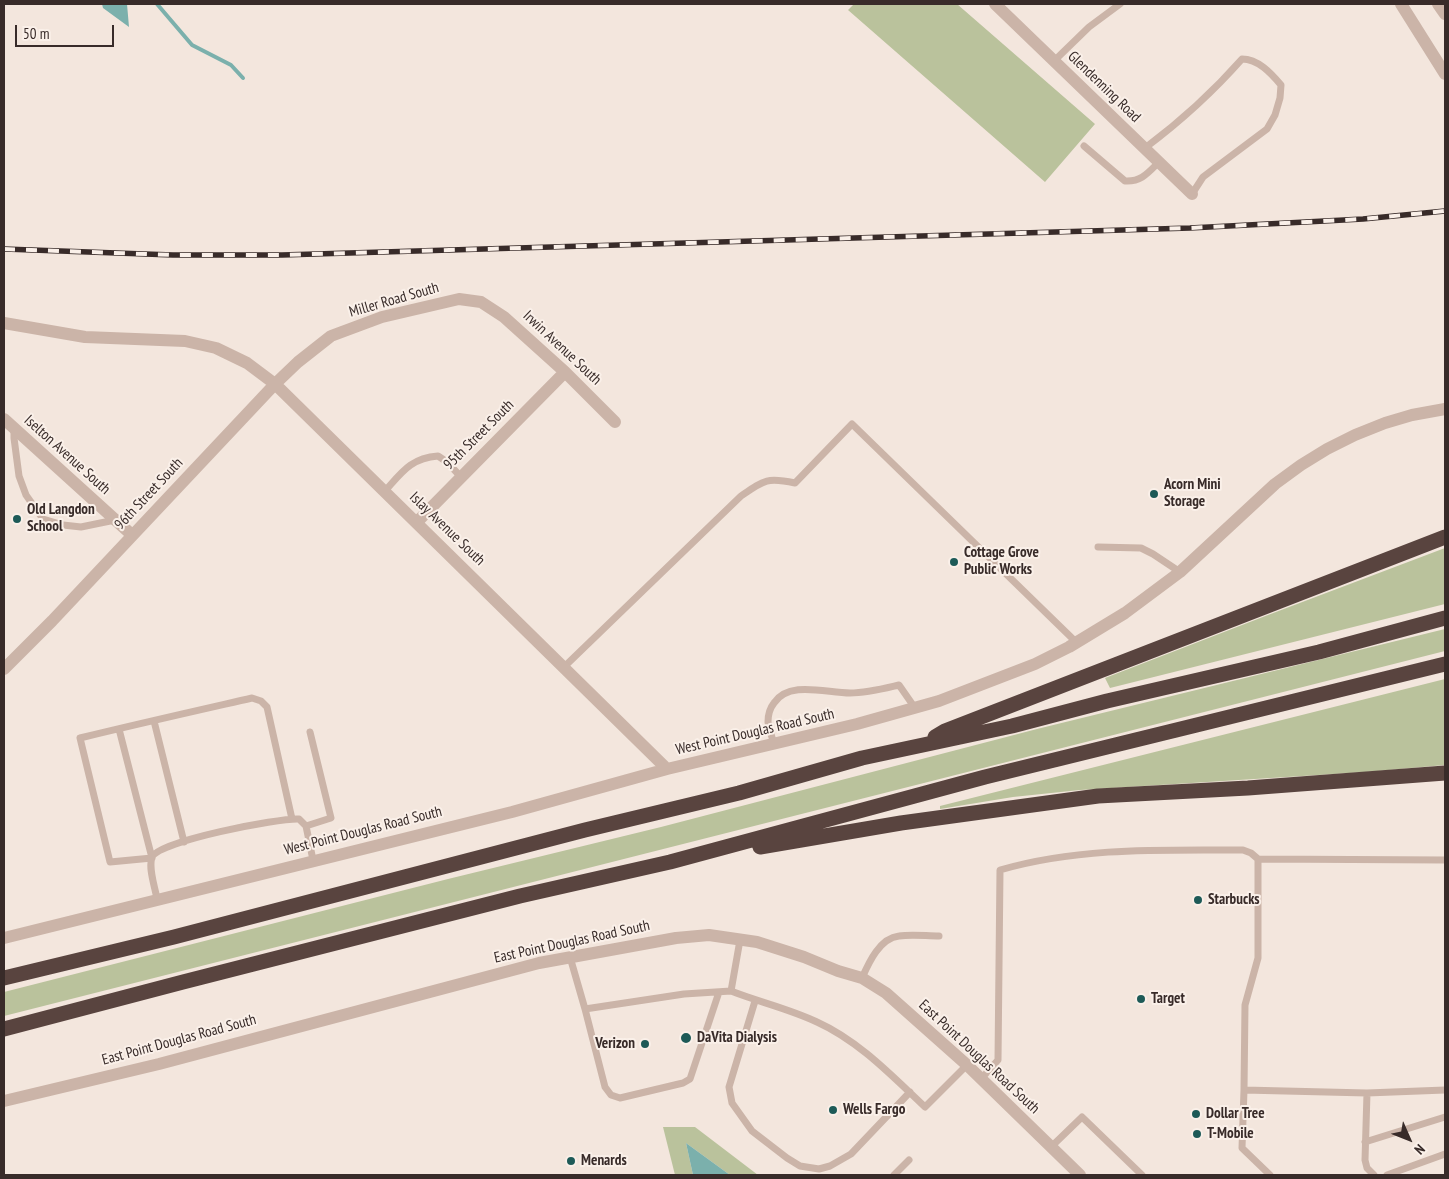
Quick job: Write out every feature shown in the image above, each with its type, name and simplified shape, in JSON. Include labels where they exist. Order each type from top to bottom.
[{"type":"highway","points":[[923,745],[945,730],[1445,537]]},
{"type":"highway","points":[[4,978],[174,937],[585,830],[740,793],[862,758],[1012,726],[1108,700],[1319,652],[1445,618]]},
{"type":"highway","points":[[4,1030],[183,982],[510,899],[670,862],[984,777],[1445,664]]},
{"type":"highway","points":[[670,862],[901,823],[1098,796],[1248,788],[1445,773]]},
{"type":"street","name":"Glendenning Road","points":[[995,4],[1192,194]]},
{"type":"street","points":[[1401,4],[1445,74]]},
{"type":"street","points":[[1438,4],[1445,14]]},
{"type":"street","name":"Miller Road South","points":[[275,384],[298,362],[331,336],[382,317],[433,304],[459,299],[481,302]]},
{"type":"street","name":"Irwin Avenue South","points":[[481,302],[504,317],[565,372],[615,422]]},
{"type":"street","name":"Islay Avenue South","points":[[4,323],[85,337],[185,341],[216,348],[247,363],[275,384],[668,769]]},
{"type":"street","name":"95th Street South","points":[[417,522],[565,372]]},
{"type":"street","name":"96th Street South","points":[[4,669],[52,621],[275,384]]},
{"type":"street","name":"West Point Douglas Road South","points":[[4,938],[512,812],[668,769],[857,724],[939,701],[1035,664],[1125,613],[1180,572],[1269,489],[1308,461],[1355,435],[1385,423],[1412,415],[1445,409]]},
{"type":"street","name":"Iselton Avenue South","points":[[4,419],[132,535]]},
{"type":"street","name":"East Point Douglas Road South","points":[[4,1101],[159,1064],[539,963],[676,938],[709,935],[757,942],[862,978],[886,994],[966,1065],[1080,1175]]},
{"type":"lane","points":[[1054,61],[1089,27],[1120,4]]},
{"type":"lane","points":[[1145,148],[1182,120],[1218,86],[1242,59],[1249,59],[1262,66],[1274,76],[1281,85],[1280,98],[1275,114],[1267,129],[1203,177],[1192,194]]},
{"type":"lane","points":[[1084,146],[1125,181],[1133,182],[1144,177],[1159,162]]},
{"type":"lane","points":[[564,667],[741,496],[762,481],[780,480],[795,483],[852,424],[1076,642]]},
{"type":"lane","points":[[14,429],[18,476],[26,495],[43,519],[63,525],[81,527],[115,520]]},
{"type":"lane","points":[[385,491],[407,467],[414,462],[428,457],[438,456],[448,462],[461,477]]},
{"type":"lane","points":[[1098,546],[1141,548],[1180,572]]},
{"type":"lane","points":[[774,744],[768,721],[769,713],[775,702],[784,693],[789,691],[849,693],[870,692],[899,686],[915,708]]},
{"type":"lane","points":[[152,858],[110,862],[80,738],[252,698],[261,701],[266,707],[292,818]]},
{"type":"lane","points":[[154,720],[184,842]]},
{"type":"lane","points":[[119,729],[152,858],[151,865],[157,899]]},
{"type":"lane","points":[[306,826],[331,818],[310,732]]},
{"type":"lane","points":[[152,858],[156,852],[168,846],[234,829],[292,818],[299,819],[306,826],[313,860]]},
{"type":"lane","points":[[981,1079],[998,1060],[1000,870],[1028,862],[1126,850],[1243,850],[1251,853],[1258,859],[1445,860]]},
{"type":"lane","points":[[1258,859],[1258,958],[1245,1005],[1242,1148],[1270,1175]]},
{"type":"lane","points":[[862,978],[869,962],[882,944],[890,939],[899,936],[939,936]]},
{"type":"lane","points":[[731,991],[740,940]]},
{"type":"lane","points":[[570,957],[605,1087],[611,1095],[620,1098],[683,1083],[690,1079],[719,992]]},
{"type":"lane","points":[[585,1009],[684,994],[731,991],[819,1022],[885,1068],[925,1107],[966,1065]]},
{"type":"lane","points":[[755,1000],[729,1087],[732,1103],[752,1131],[800,1166],[819,1169],[830,1166],[851,1154],[910,1092]]},
{"type":"lane","points":[[1244,1090],[1367,1092],[1445,1090]]},
{"type":"lane","points":[[1367,1092],[1365,1160],[1367,1168],[1374,1175]]},
{"type":"lane","points":[[1051,1147],[1082,1117],[1142,1175]]},
{"type":"lane","points":[[1365,1142],[1445,1117]]},
{"type":"lane","points":[[1387,1175],[1445,1154]]},
{"type":"lane","points":[[894,1175],[909,1160]]},
{"type":"green space","points":[[854,4],[957,4],[1095,124],[1045,182],[848,10]]},
{"type":"green space","points":[[1445,548],[1445,604],[1110,688],[1105,678],[1268,615]]},
{"type":"green space","points":[[1445,629],[1445,651],[4,1016],[4,992],[661,827],[1037,729]]},
{"type":"green space","points":[[1445,679],[1445,765],[1366,772],[1080,790],[1013,797],[940,809],[940,806]]},
{"type":"green space","points":[[663,1127],[695,1127],[758,1175],[730,1175],[686,1143],[693,1175],[675,1175]]},
{"type":"water","points":[[102,4],[127,4],[129,27],[103,8]]},
{"type":"water","points":[[686,1143],[730,1175],[693,1175]]},
{"type":"waterway","points":[[157,4],[192,45],[231,65],[243,78]]},
{"type":"railway","points":[[4,249],[173,255],[282,255],[1190,228],[1363,219],[1445,211]]},
{"type":"place","name":"Acorn Mini Storage","points":[[1154,494]]},
{"type":"place","name":"Old Langdon School","points":[[17,519]]},
{"type":"place","name":"Cottage Grove Public Works","points":[[954,562]]},
{"type":"place","name":"Starbucks","points":[[1198,900]]},
{"type":"place","name":"Target","points":[[1141,999]]},
{"type":"place","name":"DaVita Dialysis","points":[[686,1038]]},
{"type":"place","name":"Verizon","points":[[645,1044]]},
{"type":"place","name":"Wells Fargo","points":[[833,1110]]},
{"type":"place","name":"Dollar Tree","points":[[1196,1114]]},
{"type":"place","name":"T-Mobile","points":[[1197,1134]]},
{"type":"place","name":"Menards","points":[[571,1161]]}]
